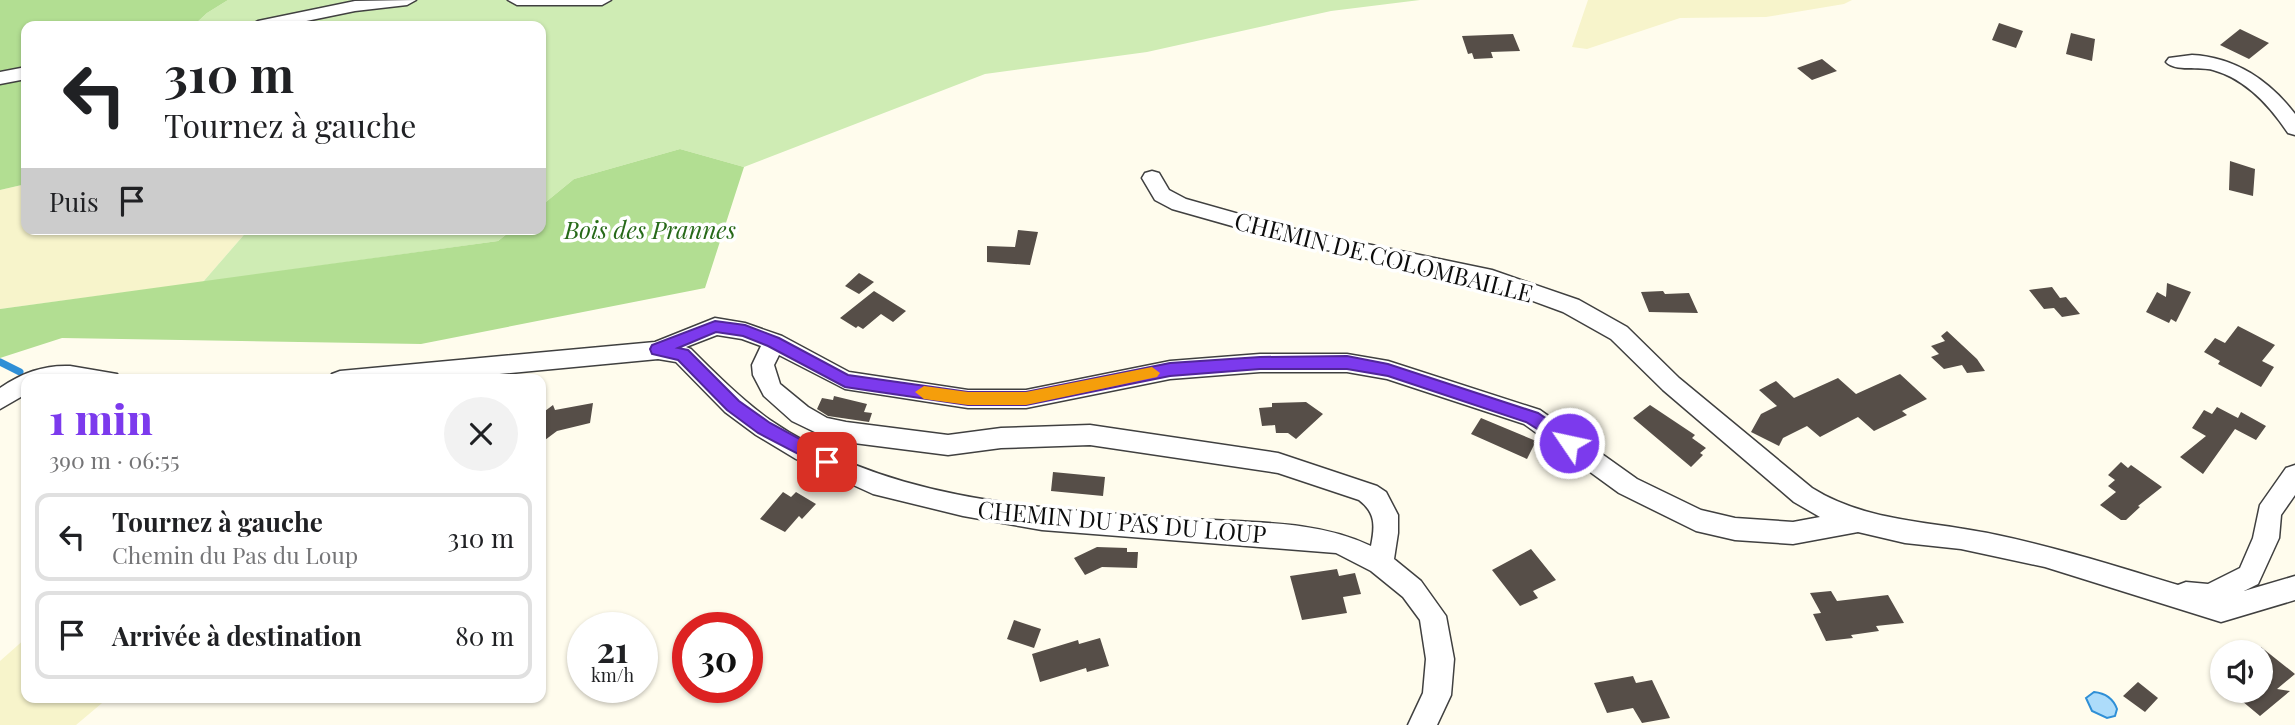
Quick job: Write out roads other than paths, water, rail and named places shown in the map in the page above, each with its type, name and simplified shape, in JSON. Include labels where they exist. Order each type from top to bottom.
[{"type":"street","points":[[282,21],[355,6],[407,0]]},
{"type":"street","points":[[517,0],[602,0]]},
{"type":"street","points":[[2175,62],[2197,61],[2237,72],[2281,107],[2295,129]]},
{"type":"street","points":[[0,78],[21,74]]},
{"type":"street","name":"CHEMIN DE COLOMBAILLE","points":[[1152,178],[1162,195],[1179,204],[1285,234],[1492,278],[1571,306],[1619,333],[1671,384],[1803,495],[1822,507],[1858,521],[1905,532],[1961,538],[2045,556],[2155,592],[2221,610],[2295,588]]},
{"type":"street","points":[[658,349],[715,326],[745,331],[774,342],[845,380],[968,399],[1026,399],[1170,370],[1260,363],[1347,363],[1388,370],[1532,418],[1628,486],[1696,520],[1735,529],[1793,533],[1858,521]]},
{"type":"street","points":[[774,342],[763,365],[764,376],[772,390],[800,414],[821,426],[846,432],[948,445],[1013,437],[1090,435],[1278,463],[1358,489],[1380,500],[1385,510],[1386,529],[1380,563]]},
{"type":"street","name":"CHEMIN DU PAS DU LOUP","points":[[402,374],[658,349],[683,355],[733,405],[764,428],[804,452],[873,484],[963,506],[1042,519],[1293,537],[1340,543],[1380,563],[1412,589],[1433,616],[1440,659],[1437,695],[1422,725]]},
{"type":"street","points":[[48,374],[82,374]]},
{"type":"street","points":[[0,400],[21,385]]},
{"type":"street","points":[[2155,592],[2210,596],[2249,576],[2266,538],[2269,512],[2295,475]]},
{"type":"water","points":[[2094,692],[2111,699],[2117,709],[2115,716],[2107,718],[2092,711],[2086,698]]},
{"type":"waterway","points":[[0,362],[20,372]]},
{"type":"park label","name":"Bois des Prannes","points":[[650,229]]}]
